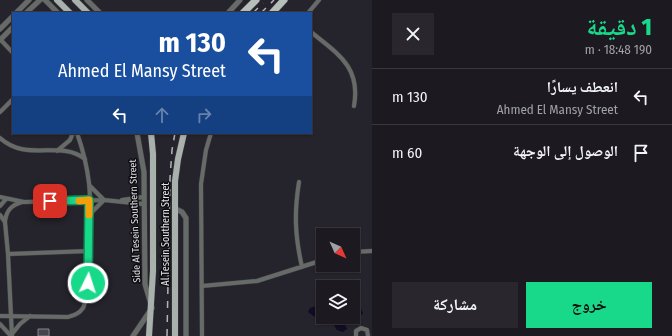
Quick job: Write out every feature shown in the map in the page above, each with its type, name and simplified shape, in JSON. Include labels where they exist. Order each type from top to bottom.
[{"type":"highway","points":[[244,12],[256,0]]},
{"type":"highway","points":[[273,12],[284,0]]},
{"type":"main road","points":[[57,0],[69,12]]},
{"type":"main road","points":[[75,0],[87,12]]},
{"type":"main road","name":"Al Tesein Southern Street","points":[[149,336],[152,308],[153,174],[151,134]]},
{"type":"main road","name":"Al Tesein Southern Street","points":[[175,336],[176,170],[184,134]]},
{"type":"street","points":[[17,12],[29,0]]},
{"type":"street","points":[[27,12],[40,0]]},
{"type":"street","points":[[45,0],[57,12]]},
{"type":"street","points":[[87,0],[99,12]]},
{"type":"street","points":[[229,12],[240,0]]},
{"type":"street","points":[[309,12],[320,0]]},
{"type":"street","points":[[0,29],[12,17]]},
{"type":"street","points":[[12,28],[0,39],[12,51]]},
{"type":"street","points":[[312,33],[342,57],[349,67],[356,87],[354,106]]},
{"type":"street","points":[[0,112],[12,100]]},
{"type":"street","points":[[57,151],[70,140],[73,134]]},
{"type":"street","points":[[0,316],[68,317],[78,314],[83,307],[86,298],[89,251],[89,186],[86,159],[77,134]]},
{"type":"street","name":"Side Al Tesein Southern Street","points":[[137,134],[144,172],[143,204],[145,284],[152,308]]},
{"type":"street","points":[[202,336],[201,184],[205,156],[211,134]]},
{"type":"street","points":[[0,138],[9,145],[24,150],[74,152],[86,159]]},
{"type":"street","points":[[299,182],[295,230],[302,267]]},
{"type":"street","points":[[89,186],[104,200]]},
{"type":"street","points":[[0,197],[24,202]]},
{"type":"street","points":[[12,335],[5,222],[9,210],[15,204],[24,202],[121,200],[143,197]]},
{"type":"street","points":[[0,206],[6,198]]},
{"type":"street","points":[[89,215],[104,200]]},
{"type":"street","points":[[121,200],[143,204]]},
{"type":"street","points":[[176,209],[182,212],[186,218],[186,336]]},
{"type":"street","points":[[0,215],[5,222]]},
{"type":"street","points":[[8,254],[89,251]]},
{"type":"street","points":[[360,252],[372,251]]},
{"type":"street","points":[[202,286],[257,281],[316,262]]},
{"type":"street","points":[[133,336],[152,308]]},
{"type":"street","points":[[12,335],[20,324],[30,316]]},
{"type":"street","points":[[0,324],[12,335]]},
{"type":"street","points":[[356,336],[356,331],[359,328],[366,329],[369,334]]},
{"type":"shaded area","points":[[316,306],[316,318],[308,312],[310,308]]},
{"type":"shaded area","points":[[360,307],[363,313],[360,317]]},
{"type":"shaded area","points":[[333,324],[347,324],[345,327],[348,328],[343,332],[337,330]]},
{"type":"building","points":[[38,329],[49,329],[49,336],[38,336]]},
{"type":"railway","points":[[262,12],[274,0]]},
{"type":"railway","points":[[254,12],[263,3]]},
{"type":"railway","points":[[167,336],[170,178],[175,134]]},
{"type":"slow traffic","points":[[79,201],[89,200],[89,215]]},
{"type":"route","points":[[50,201],[89,200],[88,283]]}]
